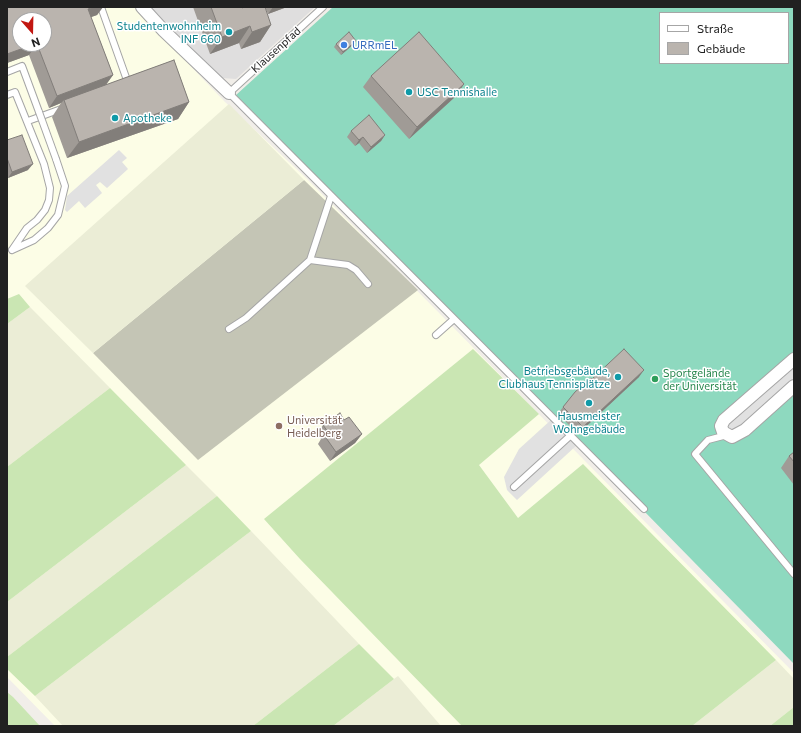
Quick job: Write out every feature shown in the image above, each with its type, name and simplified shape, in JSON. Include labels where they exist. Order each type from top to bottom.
[{"type":"street","points":[[142,7],[229,93]]},
{"type":"street","points":[[794,359],[724,420],[721,426],[723,432],[727,436],[732,437],[745,430],[794,386]]},
{"type":"lane","points":[[101,7],[129,82],[122,85]]},
{"type":"lane","name":"Klausenpfad","points":[[229,93],[324,7]]},
{"type":"lane","points":[[7,72],[22,66],[65,186],[58,215],[48,228],[34,240],[12,250],[27,228],[37,220],[45,210],[49,200],[50,188],[44,164],[28,121],[15,92],[7,94]]},
{"type":"lane","points":[[229,93],[644,508]]},
{"type":"lane","points":[[28,121],[68,106]]},
{"type":"lane","points":[[229,329],[258,309],[310,260],[331,196]]},
{"type":"lane","points":[[310,260],[348,265],[356,270],[368,284]]},
{"type":"lane","points":[[436,335],[454,319]]},
{"type":"lane","points":[[514,487],[571,435]]},
{"type":"lane","points":[[727,436],[708,440],[694,454],[794,574]]},
{"type":"shaded area","name":"Universität Heidelberg","points":[[7,7],[134,7],[225,102],[306,178],[794,673],[794,726],[55,726],[7,677]]},
{"type":"shaded area","points":[[150,7],[315,7],[236,79],[222,78]]},
{"type":"shaded area","points":[[229,104],[304,180],[93,353],[25,286]]},
{"type":"shaded area","points":[[119,150],[127,158],[122,162],[128,169],[107,188],[100,182],[96,185],[102,193],[85,208],[79,201],[67,212],[65,210],[67,196]]},
{"type":"shaded area","points":[[304,180],[418,290],[198,460],[93,353]]},
{"type":"shaded area","points":[[30,307],[110,388],[7,467],[7,324]]},
{"type":"shaded area","points":[[794,359],[794,386],[732,437],[724,420]]},
{"type":"shaded area","points":[[551,420],[577,445],[517,500],[507,490],[504,477],[519,449]]},
{"type":"shaded area","points":[[186,465],[217,496],[7,657],[7,602]]},
{"type":"shaded area","points":[[251,531],[359,644],[253,726],[63,726],[35,696]]},
{"type":"shaded area","points":[[776,660],[794,679],[794,707],[770,726],[692,726]]},
{"type":"shaded area","points":[[398,676],[441,726],[333,726],[394,679]]},
{"type":"green space","name":"Sportgelände der Universität","points":[[333,7],[794,7],[794,664],[236,95]]},
{"type":"green space","points":[[19,294],[30,307],[7,324],[7,299]]},
{"type":"green space","points":[[473,349],[539,414],[479,465],[518,518],[583,464],[776,660],[692,726],[462,726],[300,559],[264,519]]},
{"type":"green space","points":[[110,388],[186,465],[7,602],[7,467]]},
{"type":"green space","points":[[217,496],[251,531],[35,696],[7,669],[7,657]]},
{"type":"green space","points":[[359,644],[394,679],[333,726],[253,726]]},
{"type":"green space","points":[[7,692],[13,697],[40,726],[7,726]]},
{"type":"green space","points":[[794,707],[794,726],[770,726]]},
{"type":"building","points":[[7,7],[95,7],[88,9],[113,75],[57,96],[40,52],[52,52],[52,12],[12,12],[13,52],[7,54]]},
{"type":"building","points":[[211,7],[265,7],[271,25],[252,32],[250,26],[222,37]]},
{"type":"building","name":"URRmEL","points":[[349,32],[356,41],[343,52],[336,44]]},
{"type":"building","name":"USC Tennishalle","points":[[419,32],[464,84],[417,127],[371,76]]},
{"type":"building","name":"Apotheke","points":[[174,60],[189,102],[79,142],[64,100]]},
{"type":"building","points":[[369,115],[385,135],[371,147],[363,137],[359,140],[351,131]]},
{"type":"building","points":[[22,135],[33,164],[12,172],[7,158],[7,140]]},
{"type":"building","points":[[624,349],[644,370],[583,427],[563,407],[575,392],[591,378],[592,379]]},
{"type":"building","points":[[340,413],[344,420],[349,417],[362,434],[336,452],[324,435],[328,432],[323,425]]},
{"type":"building","points":[[794,452],[794,462],[789,456]]},
{"type":"place","name":"Studentenwohnheim INF 660","points":[[229,32]]},
{"type":"place","name":"URRmEL","points":[[344,45]]},
{"type":"place","name":"USC Tennishalle","points":[[409,92]]},
{"type":"place","name":"Apotheke","points":[[115,118]]},
{"type":"place","name":"Betriebsgebäude, Clubhaus Tennisplätze","points":[[618,377]]},
{"type":"place","name":"Sportgelände der Universität","points":[[655,379]]},
{"type":"place","name":"Hausmeister Wohngebäude","points":[[589,403]]},
{"type":"place","name":"Universität Heidelberg","points":[[279,426]]}]
